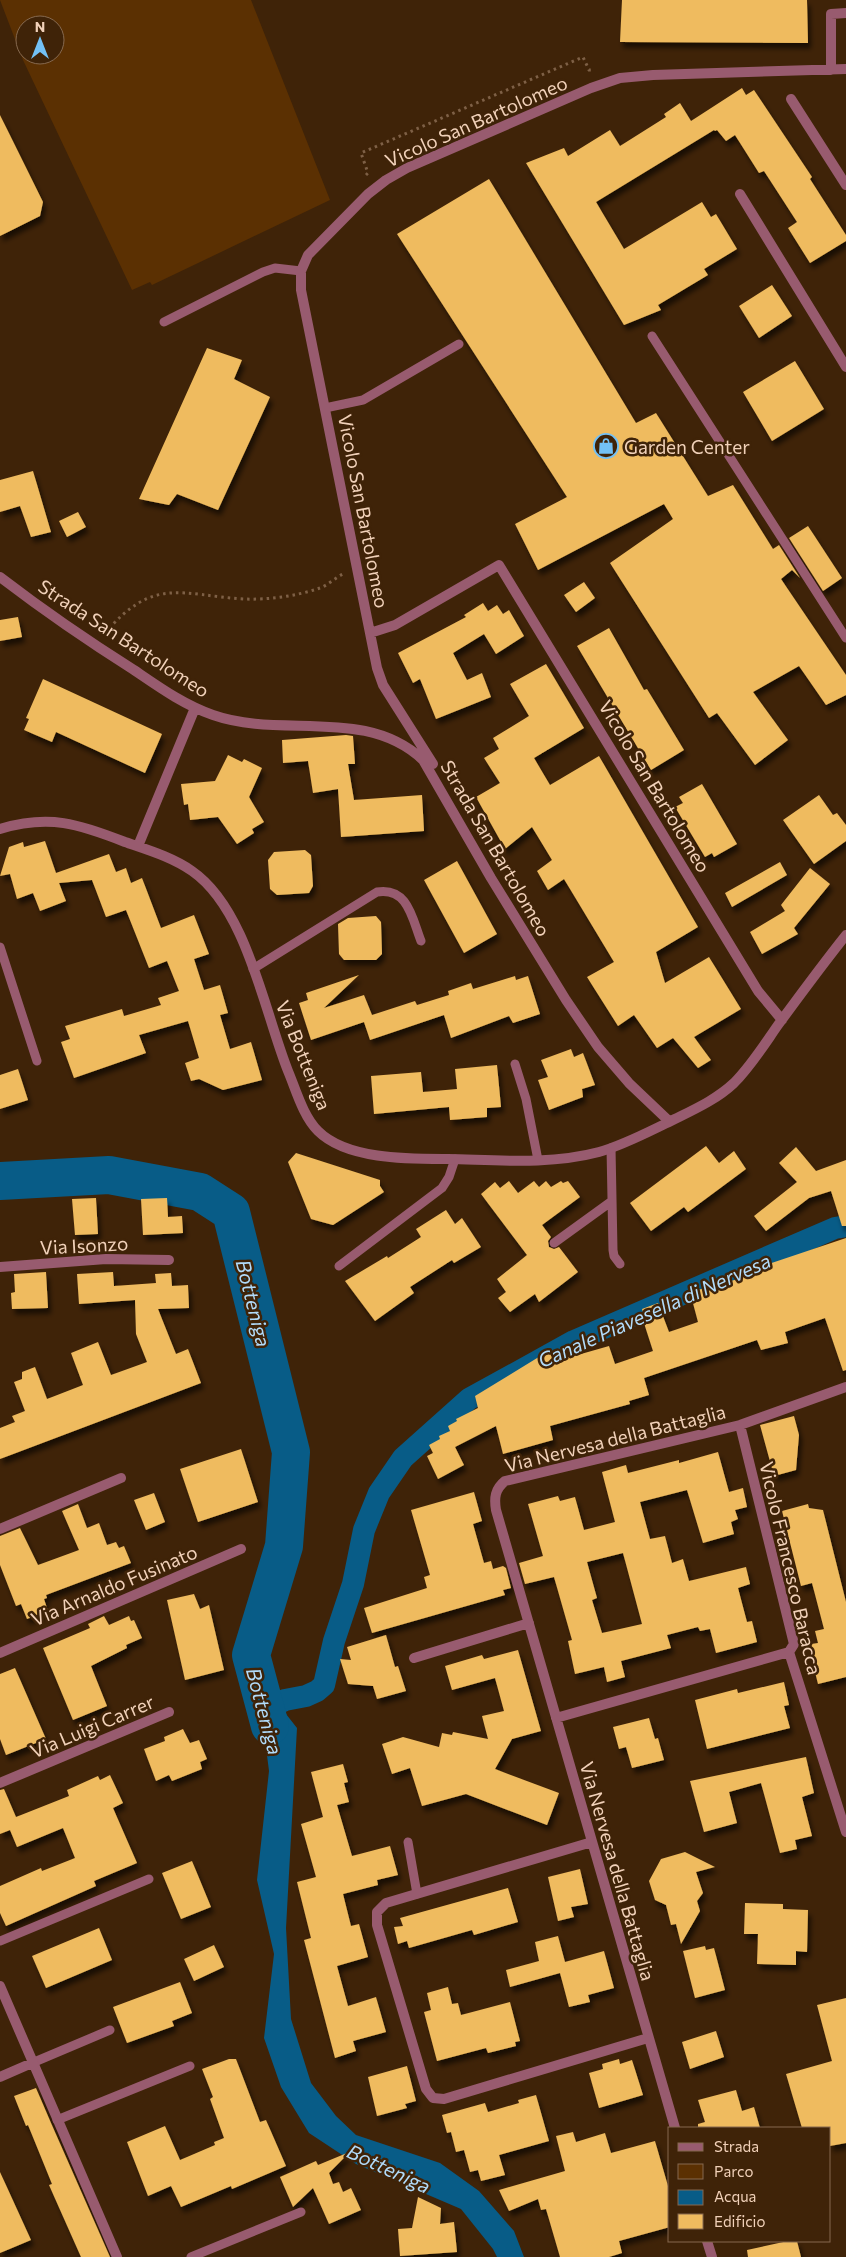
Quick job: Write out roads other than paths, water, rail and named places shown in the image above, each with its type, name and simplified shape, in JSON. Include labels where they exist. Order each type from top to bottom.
[{"type":"street","points":[[831,70],[831,14],[846,13]]},
{"type":"street","name":"Vicolo San Bartolomeo","points":[[432,775],[432,761],[383,685],[377,668],[301,290],[302,272],[308,255],[368,194],[386,180],[407,168],[590,88],[620,78],[653,75],[846,69]]},
{"type":"street","points":[[791,99],[846,185]]},
{"type":"street","points":[[740,194],[846,367]]},
{"type":"street","name":"Vicolo San Bartolomeo","points":[[370,633],[395,625],[499,565],[758,991],[782,1020]]},
{"type":"street","name":"Strada San Bartolomeo","points":[[0,577],[89,642],[195,708],[250,724],[326,726],[380,733],[393,738],[415,752],[423,760],[491,878],[566,1000],[598,1047],[629,1083],[670,1121]]},
{"type":"street","points":[[138,846],[195,708]]},
{"type":"street","name":"Via Botteniga","points":[[0,829],[19,823],[52,820],[72,823],[138,846],[183,865],[201,877],[210,886],[235,923],[303,1108],[317,1130],[339,1144],[376,1154],[417,1159],[538,1160],[575,1157],[611,1148],[670,1121]]},
{"type":"street","points":[[670,1121],[707,1103],[734,1083],[846,935]]},
{"type":"street","name":"Via Isonzo","points":[[0,1267],[106,1259],[169,1260]]},
{"type":"street","name":"Via Nervesa della Battaglia","points":[[674,2127],[494,1500],[499,1486],[505,1481],[740,1425],[846,1387]]},
{"type":"street","name":"Vicolo Francesco Baracca","points":[[740,1425],[794,1644],[788,1652],[846,1832]]},
{"type":"street","points":[[0,1529],[121,1478]]},
{"type":"street","name":"Via Arnaldo Fusinato","points":[[0,1654],[241,1549]]},
{"type":"street","points":[[414,1658],[529,1623]]},
{"type":"street","points":[[556,1718],[788,1652]]},
{"type":"street","name":"Via Luigi Carrer","points":[[0,1783],[169,1712]]},
{"type":"street","points":[[592,1842],[386,1903],[380,1907],[376,1918],[426,2089],[433,2098],[444,2099],[648,2038]]},
{"type":"street","points":[[0,1986],[117,2257]]},
{"type":"street","points":[[0,2076],[32,2063]]},
{"type":"street","points":[[707,2242],[712,2257]]},
{"type":"lane","points":[[164,322],[263,272],[275,268],[302,272]]},
{"type":"lane","points":[[652,336],[846,638]]},
{"type":"lane","points":[[325,408],[362,400],[459,344]]},
{"type":"lane","points":[[253,969],[377,892],[387,891],[397,894],[404,900],[422,941]]},
{"type":"lane","points":[[0,947],[37,1061]]},
{"type":"lane","points":[[515,1064],[526,1099],[538,1160]]},
{"type":"lane","points":[[611,1148],[613,1250],[614,1256],[620,1264]]},
{"type":"lane","points":[[339,1266],[442,1188],[449,1177],[455,1159]]},
{"type":"lane","points":[[554,1243],[612,1201]]},
{"type":"lane","points":[[408,1842],[417,1894]]},
{"type":"lane","points":[[0,1940],[150,1879]]},
{"type":"lane","points":[[32,2063],[110,2030]]},
{"type":"lane","points":[[57,2120],[190,2066]]},
{"type":"lane","points":[[191,2257],[302,2212]]},
{"type":"water","points":[[257,1677],[297,1728],[286,1928],[291,2019],[311,2083],[336,2116],[356,2135],[440,2163],[479,2191],[514,2231],[524,2257],[497,2257],[493,2249],[461,2209],[356,2164],[309,2133],[281,2087],[264,2038],[274,1954],[257,1880],[269,1771]]},
{"type":"waterway","name":"Botteniga","points":[[0,1181],[109,1175],[200,1192],[231,1212],[291,1452],[284,1546],[251,1655],[270,1726]]},
{"type":"waterway","name":"Canale Piavesella di Nervesa","points":[[266,1709],[285,1700],[306,1696],[324,1685],[334,1641],[353,1584],[364,1530],[379,1493],[403,1458],[469,1399],[574,1341],[835,1228],[846,1226]]},
{"type":"place","name":"Garden Center","points":[[606,446]]}]
